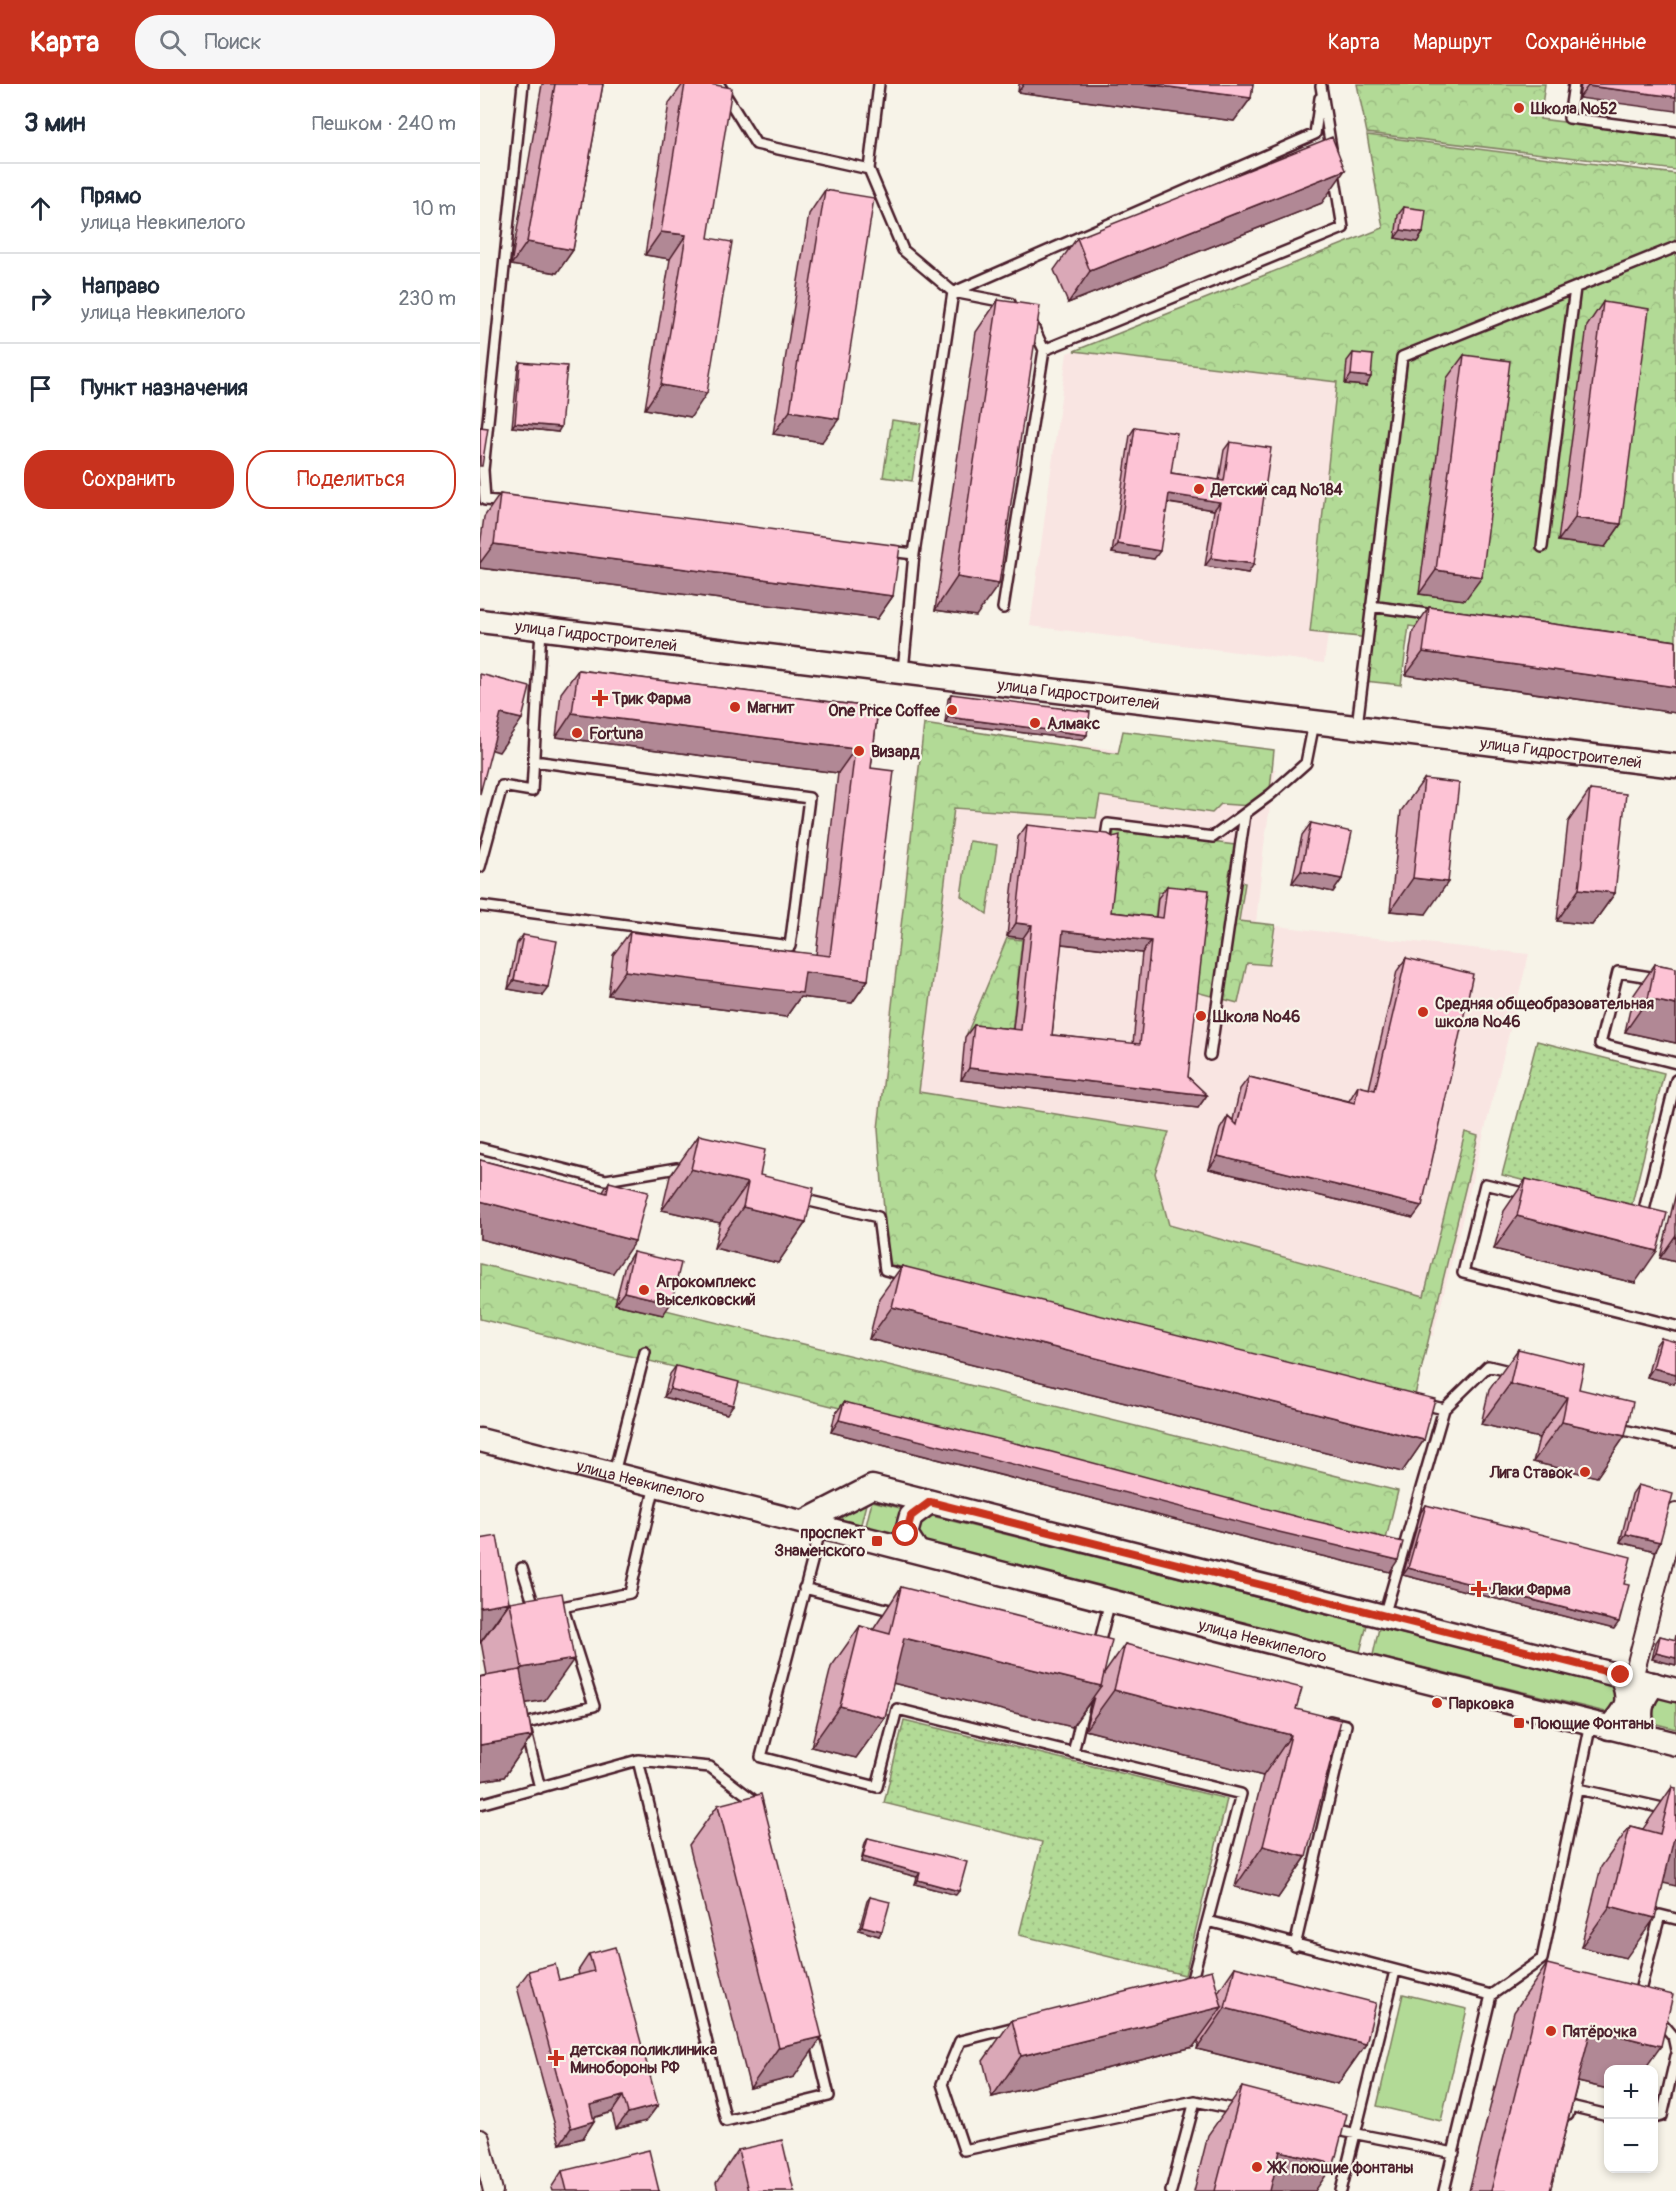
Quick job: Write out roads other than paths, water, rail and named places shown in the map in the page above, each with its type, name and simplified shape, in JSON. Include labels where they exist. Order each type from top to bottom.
[{"type":"street","name":"улица Гидростроителей","points":[[480,621],[1676,766]]},
{"type":"street","name":"улица Невкипелого","points":[[480,1440],[1676,1744]]},
{"type":"street","points":[[812,1524],[872,1488],[1676,1690]]},
{"type":"street","points":[[917,1551],[906,1534],[911,1516],[930,1502]]},
{"type":"street","points":[[1600,1725],[1623,1711],[1636,1679],[1676,1513]]},
{"type":"street","points":[[1636,1679],[1643,1698],[1639,1716],[1644,1736]]},
{"type":"street","points":[[480,2139],[493,2191]]},
{"type":"lane","points":[[521,504],[485,500],[482,469],[522,84]]},
{"type":"lane","points":[[710,84],[720,86],[756,144],[869,169]]},
{"type":"lane","points":[[879,84],[869,169],[903,250],[954,292],[1025,310],[1044,350],[1003,608]]},
{"type":"lane","points":[[1574,84],[1569,118],[1676,132]]},
{"type":"lane","points":[[954,292],[1315,134],[1321,85]]},
{"type":"lane","points":[[1321,85],[1332,157]]},
{"type":"lane","points":[[1044,350],[1343,228],[1334,169]]},
{"type":"lane","points":[[1357,728],[1402,357],[1676,247]]},
{"type":"lane","points":[[1542,547],[1575,288]]},
{"type":"lane","points":[[903,673],[914,554],[954,292]]},
{"type":"lane","points":[[878,550],[914,554]]},
{"type":"lane","points":[[1371,606],[1442,616]]},
{"type":"lane","points":[[480,867],[502,786],[532,791],[541,629]]},
{"type":"lane","points":[[1105,843],[1108,824],[1213,837],[1270,795],[1306,763],[1314,723]]},
{"type":"lane","points":[[480,906],[790,946],[809,798],[534,760]]},
{"type":"lane","points":[[1210,1055],[1245,814]]},
{"type":"lane","points":[[1676,981],[1618,972],[1600,1044],[1676,1063]]},
{"type":"lane","points":[[1629,1220],[1640,1222],[1676,1080]]},
{"type":"lane","points":[[480,1148],[606,1180],[677,1168],[700,1174]]},
{"type":"lane","points":[[1540,1198],[1485,1184],[1462,1273],[1676,1326]]},
{"type":"lane","points":[[791,1196],[878,1217],[885,1270],[919,1279]]},
{"type":"lane","points":[[614,1473],[645,1352]]},
{"type":"lane","points":[[1384,1616],[1444,1409],[1488,1366],[1519,1374]]},
{"type":"lane","points":[[1409,1400],[1444,1409]]},
{"type":"lane","points":[[1608,1426],[1676,1443]]},
{"type":"lane","points":[[522,1568],[536,1612],[630,1593],[655,1484]]},
{"type":"lane","points":[[812,1524],[804,1588],[761,1757],[877,1787],[897,1709],[1241,1794],[1191,1983],[1179,1986]]},
{"type":"lane","points":[[804,1588],[909,1615]]},
{"type":"lane","points":[[1095,1662],[1110,1601]]},
{"type":"lane","points":[[540,1788],[524,1724],[594,1706],[563,1607]]},
{"type":"lane","points":[[1072,1753],[1086,1696]]},
{"type":"lane","points":[[1295,1946],[1347,1725],[1324,1720]]},
{"type":"lane","points":[[1444,2191],[1491,1995],[1542,1959],[1578,1788],[1600,1725]]},
{"type":"lane","points":[[638,1760],[726,2121],[829,2096],[812,2028]]},
{"type":"lane","points":[[480,1804],[638,1760],[710,1767],[756,1802],[759,1813]]},
{"type":"lane","points":[[1578,1788],[1676,1811]]},
{"type":"lane","points":[[1637,2001],[1660,1915],[1676,1919]]},
{"type":"lane","points":[[1208,1921],[1295,1946],[1491,1995]]},
{"type":"lane","points":[[1542,1959],[1549,1967]]},
{"type":"lane","points":[[1341,2191],[1395,1971]]},
{"type":"lane","points":[[1627,1999],[1637,2001],[1663,2022],[1675,2037],[1676,2050]]},
{"type":"lane","points":[[1030,2024],[960,2041],[942,2084],[964,2150],[1195,2101],[1252,2113]]},
{"type":"lane","points":[[1658,2117],[1662,2116],[1676,2056]]},
{"type":"lane","points":[[1171,2191],[1195,2101]]},
{"type":"lane","points":[[1565,2128],[1570,2106],[1604,2114]]},
{"type":"lane","points":[[1321,2127],[1454,2153]]},
{"type":"place","name":"Школа №52","points":[[1519,108]]},
{"type":"place","name":"Детский сад №184","points":[[1199,489]]},
{"type":"place","name":"Трик Фарма","points":[[600,698]]},
{"type":"place","name":"Магнит","points":[[735,707]]},
{"type":"place","name":"One Price Coffee","points":[[952,710]]},
{"type":"place","name":"Алмакс","points":[[1035,723]]},
{"type":"place","name":"Fortuna","points":[[577,733]]},
{"type":"place","name":"Визард","points":[[859,751]]},
{"type":"place","name":"Средняя общеобразовательная школа №46","points":[[1423,1012]]},
{"type":"place","name":"Школа №46","points":[[1201,1016]]},
{"type":"place","name":"Агрокомплекс Выселковский","points":[[644,1290]]},
{"type":"place","name":"Лига Ставок","points":[[1585,1472]]},
{"type":"place","name":"проспект Знаменского","points":[[877,1541]]},
{"type":"place","name":"Лаки Фарма","points":[[1479,1589]]},
{"type":"place","name":"Парковка","points":[[1437,1703]]},
{"type":"place","name":"Поющие Фонтаны","points":[[1519,1723]]},
{"type":"place","name":"Пятёрочка","points":[[1551,2031]]},
{"type":"place","name":"детская поликлиника Минобороны РФ","points":[[556,2058]]},
{"type":"place","name":"ЖК поющие фонтаны","points":[[1257,2167]]}]
